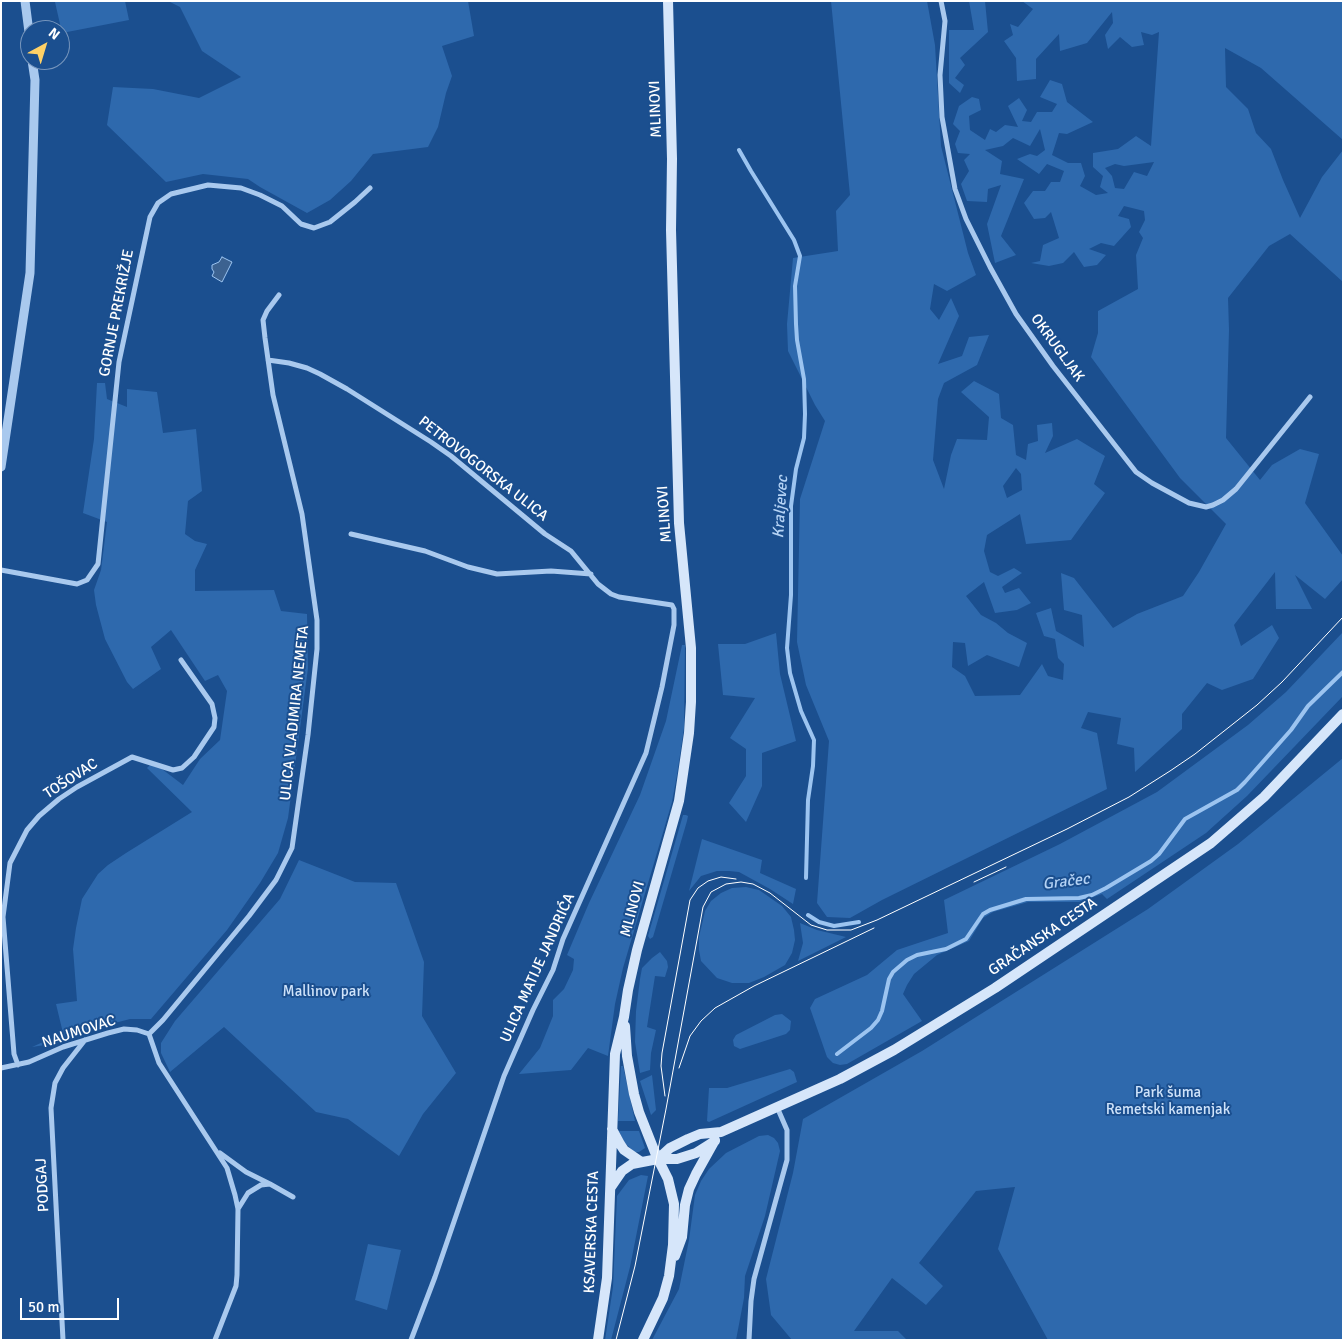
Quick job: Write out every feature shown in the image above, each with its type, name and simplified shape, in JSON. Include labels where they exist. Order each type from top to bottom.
[{"type":"main road","name":"MLINOVI","points":[[611,1125],[613,1065],[616,1045],[624,1017],[637,950],[679,801],[689,733],[691,702],[690,648],[678,504],[671,230],[672,160],[668,1]]},
{"type":"main road","name":"GRAČANSKA CESTA","points":[[610,1191],[613,1183],[622,1171],[632,1164],[658,1159],[672,1160],[696,1153],[718,1136],[840,1080],[894,1050],[995,988],[1196,854],[1230,828],[1258,802],[1343,714]]},
{"type":"main road","name":"MLINOVI","points":[[624,1017],[627,1056],[634,1094],[641,1118],[658,1159]]},
{"type":"main road","points":[[611,1125],[620,1144],[630,1155],[640,1161]]},
{"type":"main road","name":"KSAVERSKA CESTA","points":[[598,1340],[607,1278],[611,1125]]},
{"type":"main road","name":"GRAČANSKA CESTA","points":[[658,1159],[670,1148],[700,1134],[718,1136]]},
{"type":"main road","points":[[642,1340],[663,1298],[671,1266],[682,1237],[688,1190],[718,1136]]},
{"type":"main road","points":[[658,1159],[668,1179],[673,1196],[674,1224],[671,1266]]},
{"type":"street","points":[[25,1],[27,20]]},
{"type":"street","name":"OKRUGLJAK","points":[[941,1],[945,21],[940,74],[942,111],[952,175],[966,219],[1016,314],[1053,366],[1136,472],[1152,484],[1189,503],[1206,507],[1213,505],[1223,500],[1236,489],[1310,397]]},
{"type":"street","points":[[1,467],[30,272],[35,80],[34,70]]},
{"type":"street","name":"GORNJE PREKRIŽJE","points":[[1,570],[77,584],[87,580],[98,564],[118,362],[150,217],[158,203],[171,194],[208,185],[242,188],[282,206],[301,224],[314,228],[330,222],[370,188]]},
{"type":"street","name":"ULICA VLADIMIRA NEMETA","points":[[149,1034],[163,1020],[249,916],[276,880],[292,848],[308,735],[317,649],[317,620],[302,514],[273,395],[268,360],[264,320],[266,311],[278,294]]},
{"type":"street","name":"PETROVOGORSKA ULICA","points":[[268,360],[278,360],[307,368],[347,389],[407,425],[451,456],[545,534],[570,551],[604,589],[619,597],[672,605]]},
{"type":"street","points":[[351,534],[425,550],[468,567],[497,574],[552,571],[591,574]]},
{"type":"street","name":"ULICA MATIJE JANDRIĆA","points":[[411,1340],[435,1278],[504,1076],[553,970],[563,939],[646,753],[657,713],[670,644],[674,616],[672,605]]},
{"type":"street","name":"TOŠOVAC","points":[[18,1065],[14,1054],[3,917],[10,863],[27,830],[39,816],[77,787],[132,757],[173,770],[182,768],[194,757],[214,727],[215,718],[212,704],[181,660]]},
{"type":"street","name":"NAUMOVAC","points":[[1,1068],[18,1065],[85,1040],[124,1029],[137,1030],[149,1034]]},
{"type":"street","points":[[149,1034],[158,1063],[217,1151],[232,1179],[238,1209],[236,1286],[215,1340]]},
{"type":"street","name":"PODGAJ","points":[[63,1340],[51,1108],[55,1083],[63,1068],[85,1040]]},
{"type":"street","points":[[750,1340],[751,1301],[754,1280],[788,1152],[787,1130],[777,1108]]},
{"type":"street","points":[[217,1151],[246,1172],[293,1197]]},
{"type":"street","points":[[238,1209],[248,1193],[255,1188],[270,1184]]},
{"type":"green space","points":[[125,1],[129,20],[70,31],[70,20],[59,20],[55,2]]},
{"type":"green space","points":[[168,1],[468,1],[474,36],[442,46],[452,76],[438,127],[428,147],[373,154],[351,181],[330,200],[307,213],[248,179],[203,174],[166,182],[107,125],[113,87],[153,89],[199,98],[241,77],[202,51],[180,7]]},
{"type":"green space","points":[[831,1],[927,1],[935,45],[941,146],[968,253],[976,275],[947,291],[934,284],[930,309],[939,320],[951,298],[959,316],[938,364],[962,356],[969,337],[989,335],[977,365],[944,383],[938,399],[933,460],[944,489],[951,455],[957,439],[987,440],[989,417],[961,392],[974,381],[999,394],[1001,418],[1013,425],[1016,455],[1026,460],[1028,444],[1038,441],[1037,425],[1052,423],[1053,436],[1045,453],[1077,439],[1105,456],[1094,484],[1105,493],[1071,540],[1026,544],[1020,514],[987,535],[984,551],[990,572],[998,576],[1014,568],[1022,573],[1002,587],[1005,593],[1019,588],[1031,603],[1017,610],[995,613],[984,582],[966,596],[981,615],[1027,643],[1019,667],[987,655],[968,666],[965,643],[953,642],[952,667],[965,676],[975,696],[1020,695],[1042,664],[1048,676],[1063,680],[1064,664],[1058,658],[1055,639],[1044,636],[1036,613],[1051,608],[1056,631],[1084,647],[1082,615],[1064,610],[1061,573],[1074,578],[1113,628],[1137,614],[1183,596],[1226,524],[1180,478],[1091,357],[1098,333],[1098,311],[1138,289],[1136,255],[1143,238],[1139,232],[1145,220],[1144,211],[1124,206],[1118,216],[1129,219],[1131,227],[1114,246],[1101,243],[1089,249],[1106,255],[1097,265],[1084,267],[1074,252],[1063,263],[1049,266],[1031,263],[1040,261],[1043,245],[1059,238],[1051,212],[1045,218],[1034,219],[1024,203],[1033,191],[1045,191],[1051,182],[1060,182],[1064,171],[1047,164],[1039,174],[1017,159],[1030,154],[1037,156],[1045,150],[1040,129],[1030,146],[1013,138],[1003,146],[985,150],[1002,161],[1000,174],[1024,179],[1001,236],[1016,255],[995,263],[987,224],[1001,185],[988,189],[987,202],[967,201],[961,184],[969,171],[964,160],[970,154],[958,153],[955,144],[960,131],[953,124],[959,106],[972,97],[979,99],[981,110],[969,116],[970,130],[985,140],[990,129],[996,132],[1005,125],[1018,127],[1008,106],[1019,98],[1027,110],[1022,121],[1031,122],[1037,112],[1052,112],[1057,104],[1040,97],[1050,80],[1062,84],[1067,102],[1093,122],[1067,134],[1059,133],[1052,155],[1068,163],[1081,163],[1085,176],[1080,186],[1096,195],[1108,193],[1100,187],[1103,176],[1093,167],[1093,153],[1118,149],[1136,136],[1151,146],[1159,32],[1152,35],[1141,32],[1144,45],[1132,47],[1120,37],[1108,49],[1105,35],[1113,23],[1112,12],[1087,43],[1060,51],[1059,34],[1036,59],[1036,79],[1017,81],[1016,58],[1004,41],[1013,35],[1010,24],[1018,27],[1033,9],[1022,1],[1343,1],[1343,140],[1261,68],[1225,48],[1226,87],[1248,109],[1256,133],[1271,149],[1300,218],[1322,177],[1343,150],[1343,282],[1290,234],[1269,246],[1228,298],[1226,438],[1260,480],[1272,465],[1300,449],[1319,454],[1305,503],[1343,556],[1343,579],[1325,599],[1295,575],[1312,609],[1276,609],[1275,572],[1234,625],[1241,646],[1272,625],[1279,638],[1253,679],[1222,690],[1207,683],[1182,714],[1182,729],[1135,772],[1134,748],[1117,744],[1121,718],[1088,712],[1081,728],[1097,733],[1107,789],[882,900],[850,918],[827,917],[817,903],[829,741],[806,685],[797,642],[800,499],[825,421],[788,351],[787,324],[793,258],[838,251],[836,211],[850,195]],"holes":[[[1154,162],[1147,176],[1134,172],[1124,189],[1115,188],[1112,176],[1105,168],[1115,164],[1124,166]],[[1016,468],[1021,474],[1022,490],[1007,498],[1003,486]]]},
{"type":"green space","points":[[969,1],[985,1],[988,32],[960,58],[965,65],[955,78],[964,85],[960,93],[949,83],[949,30],[974,30]]},
{"type":"green space","points":[[97,383],[105,383],[107,399],[127,407],[127,389],[157,392],[163,433],[196,429],[202,491],[188,501],[185,534],[195,541],[207,544],[195,570],[195,591],[274,590],[281,611],[307,614],[308,668],[288,818],[278,853],[260,883],[227,930],[151,1019],[130,1019],[92,1029],[57,1043],[32,1047],[63,1033],[56,1004],[77,1001],[73,949],[76,928],[82,899],[98,874],[126,853],[192,812],[147,768],[151,764],[158,766],[183,785],[200,759],[220,740],[227,691],[218,675],[205,681],[171,630],[151,647],[161,669],[133,689],[127,682],[105,639],[94,590],[101,570],[107,522],[83,513],[94,439]]},
{"type":"green space","points":[[1343,632],[1343,696],[1247,796],[1206,833],[1107,899],[1102,894],[1079,902],[1028,902],[993,912],[983,918],[969,941],[937,955],[914,974],[903,994],[922,1021],[847,1064],[833,1063],[827,1057],[810,1008],[815,999],[867,975],[897,950],[948,933],[944,900],[1060,844],[1157,792],[1248,725],[1286,692]]},
{"type":"green space","points":[[776,633],[780,674],[796,741],[762,753],[762,786],[746,822],[729,803],[746,776],[746,749],[730,738],[755,698],[723,695],[718,644],[745,644]]},
{"type":"green space","points":[[682,645],[685,645],[684,728],[677,775],[672,802],[623,968],[615,1004],[608,1056],[588,1048],[571,1070],[519,1074],[540,1048],[553,1016],[553,1000],[564,989],[573,970],[574,959],[567,955],[589,903],[640,795],[666,721]]},
{"type":"green space","name":"Park šuma Remetski kamenjak","points":[[1343,758],[1343,1340],[1048,1340],[998,1249],[1015,1187],[976,1191],[919,1263],[943,1286],[926,1305],[892,1278],[854,1331],[898,1331],[907,1340],[792,1340],[771,1315],[766,1279],[793,1173],[803,1119],[922,1051],[1148,909],[1238,844]]},
{"type":"green space","points":[[683,815],[688,816],[687,821],[653,937],[650,939],[648,936]]},
{"type":"green space","points":[[702,839],[762,860],[760,873],[796,889],[793,904],[739,872],[717,871],[701,876],[689,891]]},
{"type":"green space","name":"Mallinov park","points":[[299,860],[355,882],[396,883],[424,962],[422,1016],[456,1073],[423,1114],[399,1156],[348,1119],[316,1112],[224,1027],[170,1072],[161,1053],[161,1043],[175,1021],[280,899]]},
{"type":"green space","points":[[746,887],[759,890],[782,906],[791,917],[795,940],[792,953],[785,965],[749,983],[732,983],[717,978],[701,961],[699,937],[705,911],[711,901],[721,893],[732,888]]},
{"type":"green space","points":[[800,923],[817,930],[846,937],[798,961],[803,943]]},
{"type":"green space","points":[[660,952],[667,961],[668,967],[665,977],[655,976],[647,1027],[656,1030],[651,1053],[650,1070],[640,1073],[635,1042],[640,979],[642,968]]},
{"type":"green space","points":[[782,1014],[791,1021],[790,1030],[786,1034],[740,1049],[734,1046],[733,1040],[736,1035],[775,1015]]},
{"type":"green space","points":[[621,1066],[623,1066],[635,1121],[618,1121]]},
{"type":"green space","points":[[790,1069],[794,1072],[797,1082],[709,1122],[707,1121],[709,1088],[727,1088]]},
{"type":"green space","points":[[652,1075],[656,1110],[651,1115],[640,1081]]},
{"type":"green space","points":[[619,1131],[639,1131],[645,1148],[639,1152],[634,1152],[623,1141]]},
{"type":"green space","points":[[768,1135],[778,1143],[780,1151],[765,1216],[745,1276],[744,1298],[736,1340],[652,1340],[679,1289],[689,1240],[695,1195],[701,1181],[709,1169],[726,1153],[759,1136]]},
{"type":"green space","points":[[641,1175],[648,1176],[630,1267],[611,1340],[605,1340],[613,1287],[617,1196],[629,1180]]},
{"type":"green space","points":[[368,1244],[401,1250],[387,1310],[355,1300]]},
{"type":"shaded area","points":[[222,257],[232,262],[222,282],[212,276],[214,272],[212,265],[219,262]]},
{"type":"waterway","name":"Kraljevec","points":[[739,150],[794,240],[800,256],[795,286],[796,324],[804,379],[805,414],[804,438],[796,469],[791,506],[791,595],[787,648],[790,673],[801,711],[814,740],[813,766],[808,800],[806,878]]},
{"type":"waterway","name":"Gračec","points":[[837,1054],[871,1028],[878,1020],[882,1011],[889,979],[893,972],[907,960],[917,955],[946,949],[966,939],[983,914],[990,910],[1026,899],[1079,898],[1092,895],[1151,861],[1159,854],[1185,819],[1237,790],[1291,730],[1308,706],[1343,672]]},
{"type":"waterway","points":[[808,915],[819,922],[834,926],[859,922]]},
{"type":"tram line","points":[[616,1340],[635,1266],[703,907],[711,892],[726,884],[741,882],[753,884],[770,893],[811,925],[827,930],[851,930],[877,920],[1067,829],[1129,797],[1170,771],[1195,754],[1257,705],[1282,682],[1343,617]]},
{"type":"tram line","points":[[974,882],[1006,867]]},
{"type":"tram line","points":[[665,1096],[661,1066],[662,1053],[690,900],[698,888],[708,881],[721,877],[736,879]]},
{"type":"tram line","points":[[679,1068],[690,1036],[701,1021],[715,1008],[754,986],[874,928]]}]
